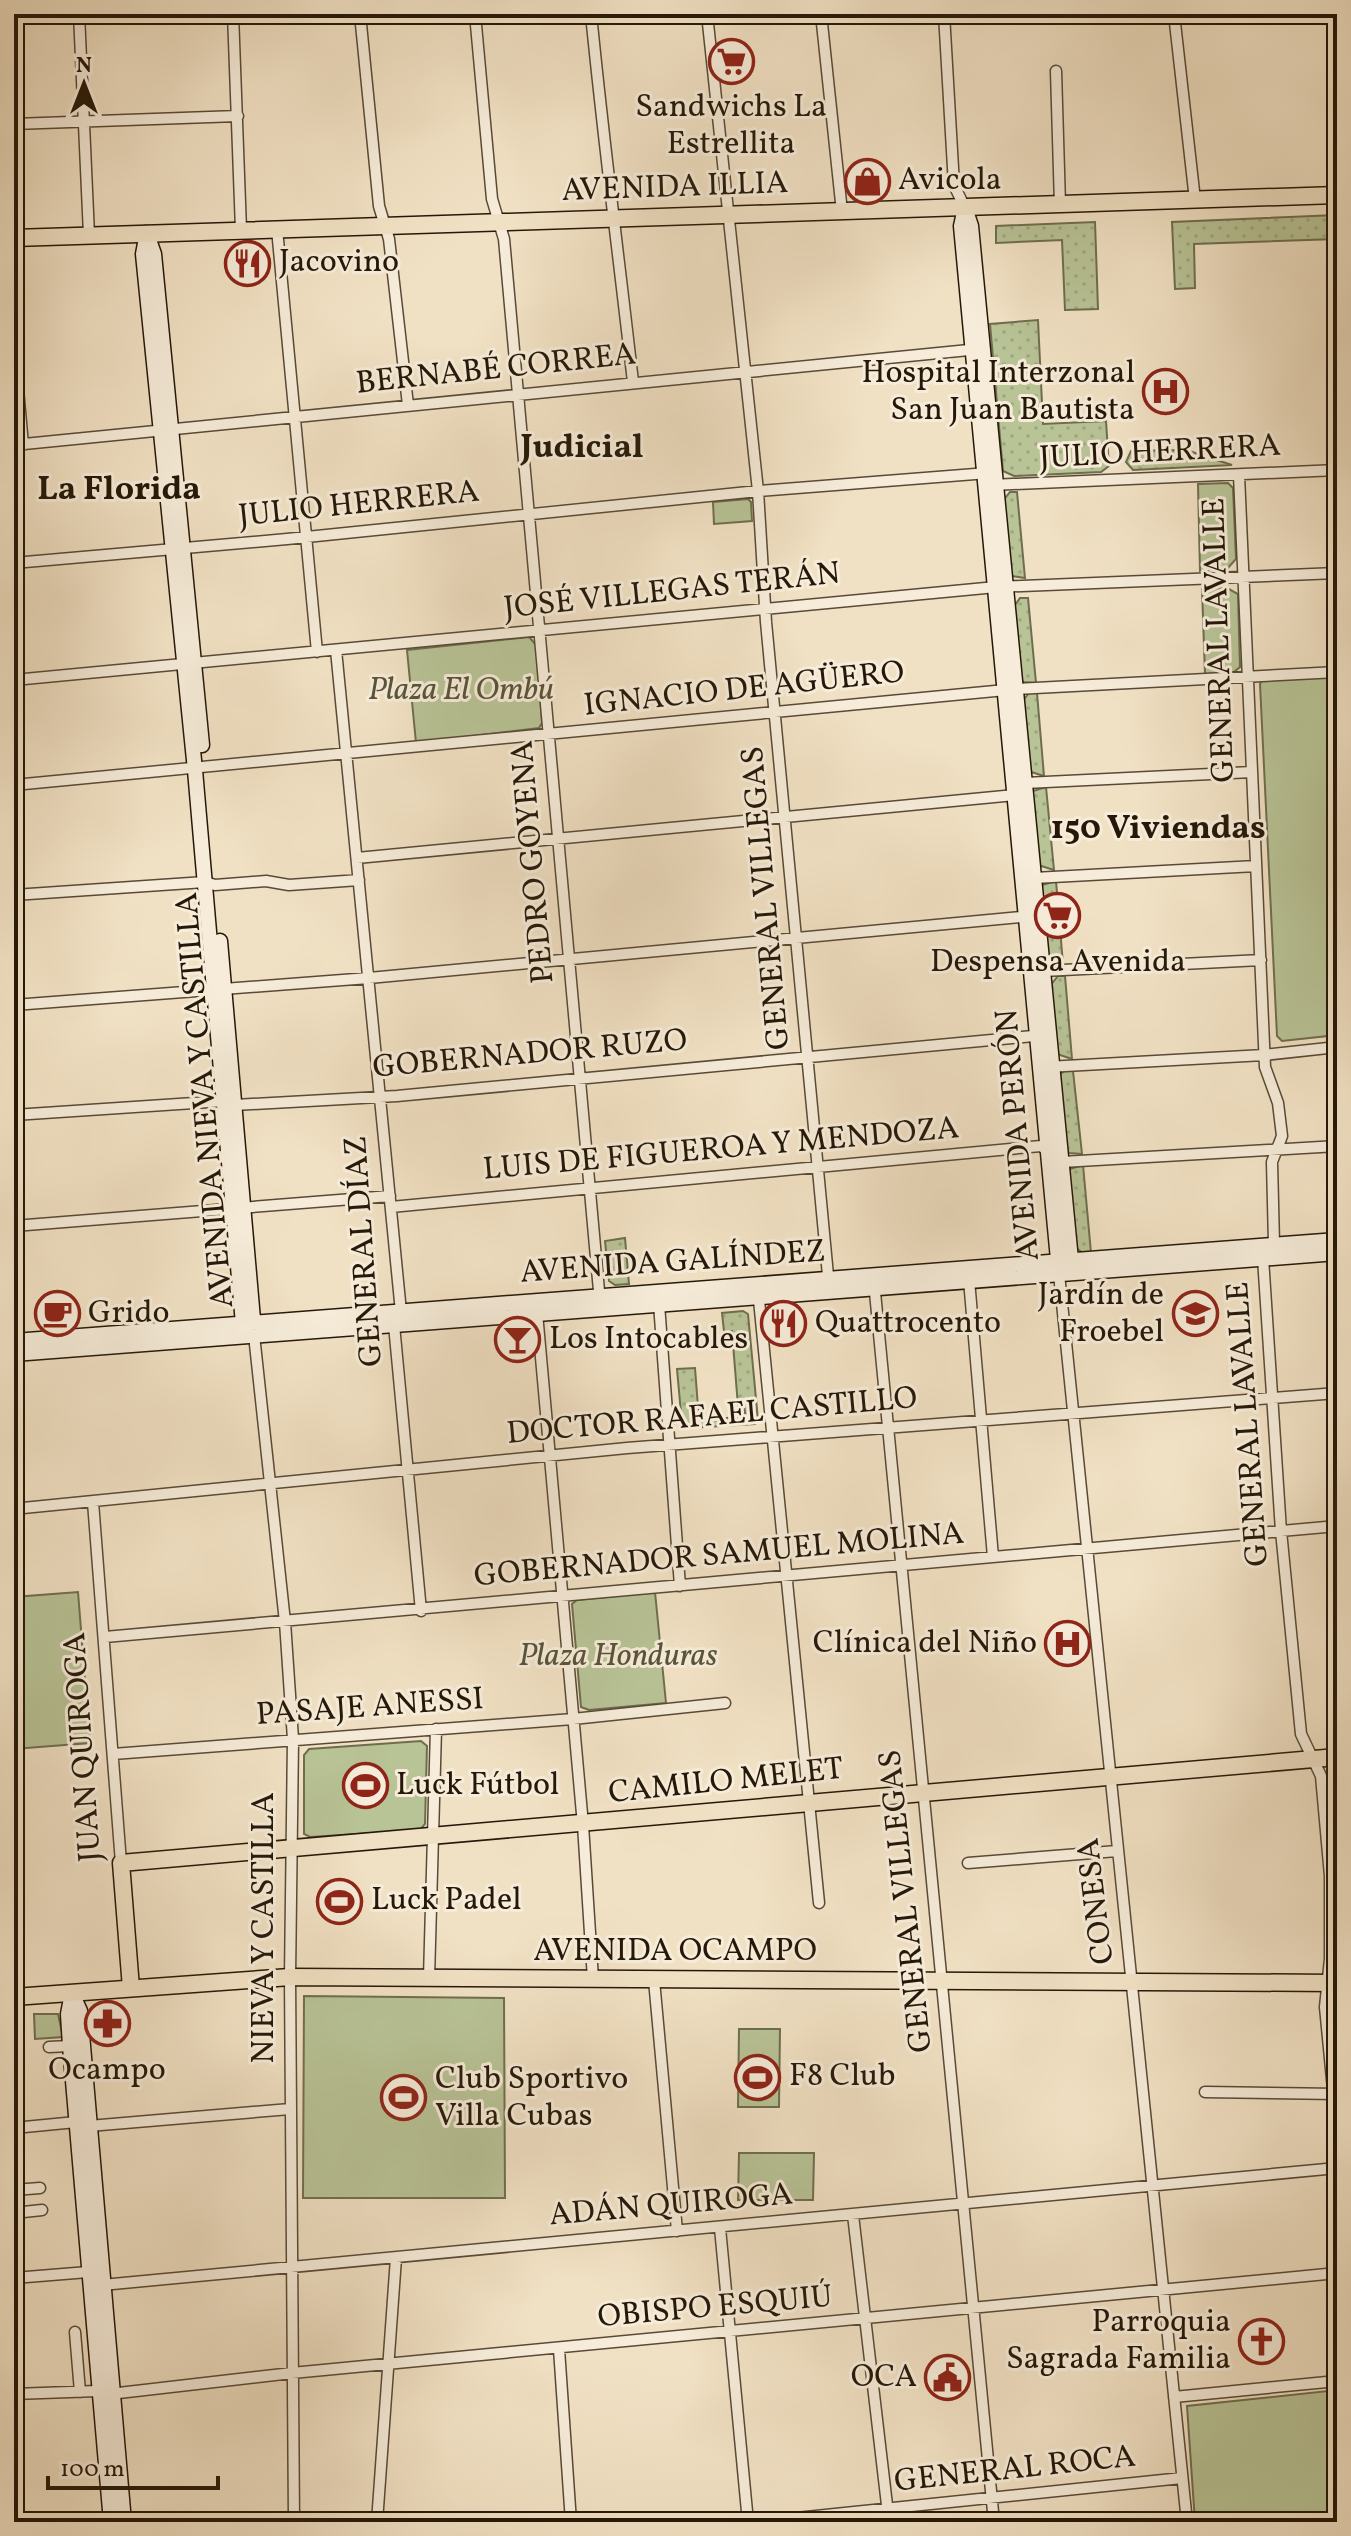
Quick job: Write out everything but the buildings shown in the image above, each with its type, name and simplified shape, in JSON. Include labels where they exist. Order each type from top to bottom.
[{"type":"main road","name":"AVENIDA ILLIA","points":[[14,238],[1337,195]]},
{"type":"main road","name":"AVENIDA PERÓN","points":[[965,208],[961,226],[978,349],[1011,690],[1025,783],[1034,878],[1032,916],[1043,971],[1044,1035]]},
{"type":"main road","name":"AVENIDA NIEVA Y CASTILLA","points":[[147,233],[154,254],[166,430],[251,1327]]},
{"type":"main road","name":"AVENIDA PERÓN","points":[[1011,690],[1015,795],[1032,916],[1056,1157],[1063,1265]]},
{"type":"main road","name":"AVENIDA GALÍNDEZ","points":[[14,1341],[398,1318],[829,1285],[1337,1240]]},
{"type":"main road","name":"AVENIDA GALÍNDEZ","points":[[874,1281],[969,1280],[1063,1265],[1337,1253]]},
{"type":"main road","name":"AVENIDA GALÍNDEZ","points":[[398,1318],[537,1313],[600,1302],[659,1304],[758,1290]]},
{"type":"main road","name":"AVENIDA GALÍNDEZ","points":[[14,1354],[251,1327]]},
{"type":"main road","name":"CAMILO MELET","points":[[121,1863],[583,1825],[1108,1774],[1337,1757]]},
{"type":"main road","name":"JUAN QUIROGA","points":[[121,1863],[131,1988]]},
{"type":"main road","name":"AVENIDA OCAMPO","points":[[14,1997],[290,1977],[1332,1983]]},
{"type":"main road","points":[[72,1993],[68,2014],[70,2046],[102,2285],[111,2522]]},
{"type":"main road","points":[[72,1993],[80,2011],[88,2272],[124,2522]]},
{"type":"street","points":[[14,17],[79,14],[89,235]]},
{"type":"street","points":[[233,14],[241,230]]},
{"type":"street","points":[[360,14],[379,206],[385,225],[408,405]]},
{"type":"street","name":"PEDRO GOYENA","points":[[475,14],[492,199],[504,239],[531,513],[556,839],[600,1302]]},
{"type":"street","points":[[591,14],[633,382]]},
{"type":"street","name":"GENERAL VILLEGAS","points":[[707,14],[758,491],[775,713],[829,1285]]},
{"type":"street","points":[[821,14],[842,212]]},
{"type":"street","points":[[944,14],[954,185],[965,208]]},
{"type":"street","points":[[1174,14],[1195,200]]},
{"type":"street","points":[[1056,71],[1060,205]]},
{"type":"street","points":[[14,124],[238,116]]},
{"type":"street","points":[[277,229],[317,652]]},
{"type":"street","points":[[14,344],[19,445]]},
{"type":"street","name":"BERNABÉ CORREA","points":[[19,445],[978,349]]},
{"type":"street","name":"JULIO HERRERA","points":[[14,563],[758,491],[990,479],[1239,475],[1337,470]]},
{"type":"street","name":"GENERAL LAVALLE","points":[[1239,475],[1264,1055],[1278,1103],[1282,1136],[1272,1162],[1274,1244],[1263,1258],[1281,1531],[1301,1734],[1321,1776],[1330,1876],[1332,1983],[1325,2007],[1337,2131]]},
{"type":"street","name":"JOSÉ VILLEGAS TERÁN","points":[[14,680],[1001,587],[1337,573]]},
{"type":"street","name":"GENERAL DÍAZ","points":[[336,650],[391,1201],[421,1611]]},
{"type":"street","name":"IGNACIO DE AGÜERO","points":[[14,785],[1011,690],[1337,672]]},
{"type":"street","points":[[357,858],[1015,795],[1025,783],[1252,772]]},
{"type":"street","points":[[1034,878],[1256,866]]},
{"type":"street","points":[[14,895],[266,881],[289,885],[359,880]]},
{"type":"street","points":[[14,1005],[369,978],[1032,916]]},
{"type":"street","points":[[1043,971],[1261,960]]},
{"type":"street","name":"GOBERNADOR RUZO","points":[[14,1115],[381,1096],[1044,1035]]},
{"type":"street","points":[[1047,1066],[1264,1055],[1337,1047]]},
{"type":"street","name":"LUIS DE FIGUEROA Y MENDOZA","points":[[14,1226],[239,1209],[588,1189],[1041,1146],[1056,1157],[1337,1146]]},
{"type":"street","name":"CONESA","points":[[1063,1265],[1108,1774],[1133,1982],[1150,2185],[1187,2522]]},
{"type":"street","points":[[969,1280],[993,1557]]},
{"type":"street","name":"GENERAL VILLEGAS","points":[[874,1281],[994,2522]]},
{"type":"street","points":[[758,1290],[819,1903]]},
{"type":"street","points":[[659,1304],[680,1586]]},
{"type":"street","points":[[537,1313],[583,1825],[593,1979]]},
{"type":"street","name":"NIEVA Y CASTILLA","points":[[251,1327],[285,1622],[293,1739],[290,2109],[294,2522]]},
{"type":"street","name":"DOCTOR RAFAEL CASTILLO","points":[[17,1508],[670,1445],[1075,1411],[1337,1393]]},
{"type":"street","name":"JUAN QUIROGA","points":[[93,1502],[121,1863]]},
{"type":"street","name":"GOBERNADOR SAMUEL MOLINA","points":[[105,1637],[421,1611],[1337,1526]]},
{"type":"street","name":"PASAJE ANESSI","points":[[113,1754],[573,1719],[725,1703]]},
{"type":"street","points":[[429,1978],[436,1729]]},
{"type":"street","points":[[968,1863],[1117,1851]]},
{"type":"street","points":[[654,1980],[677,2231]]},
{"type":"street","points":[[49,2047],[70,2046]]},
{"type":"street","points":[[1205,2092],[1335,2094]]},
{"type":"street","points":[[14,2128],[290,2109]]},
{"type":"street","name":"ADÁN QUIROGA","points":[[102,2285],[1337,2168]]},
{"type":"street","points":[[14,2190],[40,2188]]},
{"type":"street","points":[[14,2213],[42,2210]]},
{"type":"street","points":[[853,2215],[889,2522]]},
{"type":"street","points":[[720,2228],[748,2522]]},
{"type":"street","points":[[377,2522],[391,2364],[396,2258]]},
{"type":"street","points":[[14,2278],[88,2272],[102,2285]]},
{"type":"street","name":"OBISPO ESQUIÚ","points":[[14,2394],[104,2392],[730,2334],[1337,2273]]},
{"type":"street","points":[[75,2332],[80,2392]]},
{"type":"street","points":[[559,2349],[571,2522]]},
{"type":"street","points":[[1174,2397],[1337,2381]]},
{"type":"street","name":"GENERAL ROCA","points":[[757,2522],[1182,2478]]},
{"type":"green space","points":[[1337,215],[1337,239],[1194,244],[1195,288],[1175,289],[1172,222]]},
{"type":"green space","points":[[1095,222],[1098,309],[1065,310],[1062,240],[996,243],[996,226]]},
{"type":"green space","points":[[1038,320],[1043,424],[1106,421],[1109,466],[1101,472],[1014,476],[1003,471],[990,324]]},
{"type":"green space","points":[[1186,450],[1232,465],[1133,470],[1126,462],[1131,451]]},
{"type":"green space","points":[[1228,483],[1233,488],[1236,559],[1227,569],[1200,571],[1198,484]]},
{"type":"green space","points":[[1010,492],[1017,492],[1025,578],[1012,576],[1009,571],[1002,502]]},
{"type":"green space","points":[[748,499],[751,502],[752,521],[714,524],[713,502]]},
{"type":"green space","points":[[1227,588],[1238,594],[1240,667],[1234,672],[1205,674],[1202,589]]},
{"type":"green space","points":[[1020,598],[1028,598],[1036,683],[1023,682],[1020,677],[1013,608]]},
{"type":"green space","name":"Plaza El Ombú","points":[[529,637],[537,646],[542,723],[539,728],[416,743],[407,650]]},
{"type":"green space","points":[[1337,676],[1337,1035],[1282,1041],[1277,1036],[1260,684],[1262,680]]},
{"type":"green space","points":[[1029,693],[1037,693],[1044,776],[1028,771],[1021,703]]},
{"type":"green space","points":[[1046,787],[1054,870],[1038,865],[1031,797],[1033,791]]},
{"type":"green space","points":[[1056,881],[1063,964],[1047,959],[1040,891],[1042,885]]},
{"type":"green space","points":[[1058,976],[1065,976],[1072,1059],[1057,1054],[1050,986]]},
{"type":"green space","points":[[1073,1071],[1082,1154],[1069,1153],[1066,1149],[1060,1074]]},
{"type":"green space","points":[[1083,1165],[1091,1253],[1084,1254],[1075,1247],[1068,1175],[1070,1169]]},
{"type":"green space","points":[[625,1238],[629,1284],[615,1285],[609,1281],[605,1241]]},
{"type":"green space","points":[[743,1311],[748,1314],[758,1420],[755,1424],[688,1428],[682,1424],[677,1369],[695,1368],[699,1420],[739,1417],[745,1413],[744,1405],[738,1406],[732,1331],[724,1331],[722,1313]]},
{"type":"green space","points":[[78,1592],[90,1743],[14,1749],[14,1597]]},
{"type":"green space","name":"Plaza Honduras","points":[[655,1592],[666,1703],[589,1710],[581,1707],[572,1604],[577,1600]]},
{"type":"green space","name":"Luck Fútbol","points":[[421,1741],[427,1746],[425,1824],[420,1830],[310,1837],[304,1834],[304,1755],[309,1749]]},
{"type":"green space","name":"Club Sportivo Villa Cubas","points":[[304,1996],[504,1998],[505,2198],[303,2198]]},
{"type":"green space","points":[[34,2014],[58,2014],[63,2037],[35,2039]]},
{"type":"green space","points":[[739,2029],[780,2029],[779,2107],[738,2107]]},
{"type":"green space","points":[[739,2153],[814,2153],[813,2200],[738,2200]]},
{"type":"green space","points":[[1337,2390],[1337,2522],[1195,2522],[1187,2406]]},
{"type":"place","name":"Sandwichs La Estrellita","points":[[731,61]]},
{"type":"place","name":"Avicola","points":[[867,181]]},
{"type":"place","name":"Jacovino","points":[[248,263]]},
{"type":"place","name":"Hospital Interzonal San Juan Bautista","points":[[1166,392]]},
{"type":"place","name":"Despensa Avenida","points":[[1058,916]]},
{"type":"place","name":"Grido","points":[[57,1314]]},
{"type":"place","name":"Jardín de Froebel","points":[[1195,1314]]},
{"type":"place","name":"Quattrocento","points":[[784,1324]]},
{"type":"place","name":"Los Intocables","points":[[518,1340]]},
{"type":"place","name":"Clínica del Niño","points":[[1068,1644]]},
{"type":"place","name":"Luck Fútbol","points":[[365,1786]]},
{"type":"place","name":"Luck Padel","points":[[340,1901]]},
{"type":"place","name":"Ocampo","points":[[107,2024]]},
{"type":"place","name":"F8 Club","points":[[758,2077]]},
{"type":"place","name":"Club Sportivo Villa Cubas","points":[[404,2098]]},
{"type":"place","name":"Parroquia Sagrada Familia","points":[[1262,2341]]},
{"type":"place","name":"OCA","points":[[948,2378]]},
{"type":"district","name":"Judicial","points":[[582,448]]},
{"type":"district","name":"La Florida","points":[[119,490]]},
{"type":"district","name":"150 Viviendas","points":[[1158,829]]}]
